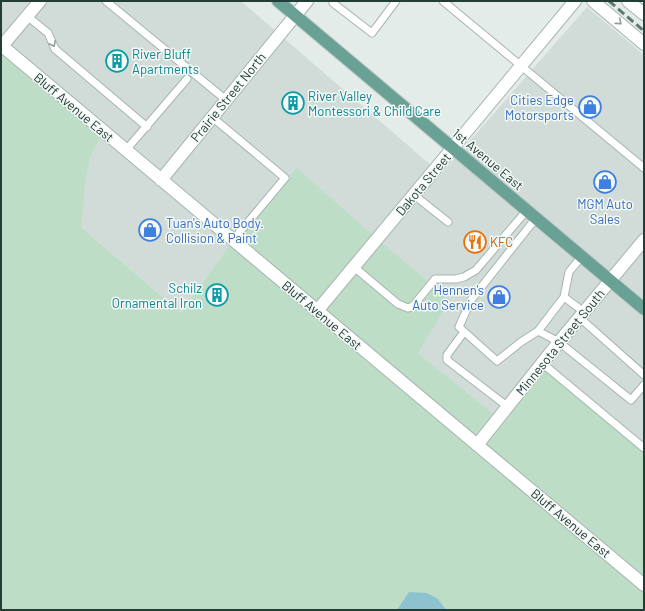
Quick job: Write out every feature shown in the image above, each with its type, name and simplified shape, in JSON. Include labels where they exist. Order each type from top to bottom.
[{"type":"main road","name":"1st Avenue East","points":[[278,1],[644,309]]},
{"type":"street","points":[[1,46],[40,1]]},
{"type":"street","name":"Prairie Street North","points":[[161,180],[307,1]]},
{"type":"street","name":"Dakota Street","points":[[317,311],[575,1]]},
{"type":"street","points":[[593,1],[644,44]]},
{"type":"street","points":[[628,1],[644,14]]},
{"type":"street","name":"Bluff Avenue East","points":[[1,46],[477,445],[642,578]]},
{"type":"street","name":"Minnesota Street South","points":[[477,445],[559,342],[644,240]]},
{"type":"lane","points":[[106,1],[226,100]]},
{"type":"lane","points":[[334,1],[333,3],[372,33],[396,1]]},
{"type":"lane","points":[[443,1],[644,168]]},
{"type":"lane","points":[[27,16],[48,33],[55,49],[147,127]]},
{"type":"lane","points":[[126,150],[187,79]]},
{"type":"lane","points":[[212,116],[285,178],[233,240]]},
{"type":"lane","points":[[414,195],[448,222]]},
{"type":"lane","points":[[354,267],[398,304],[408,308],[413,306],[435,279],[456,279],[464,277],[476,270],[531,214]]},
{"type":"lane","points":[[531,214],[471,300],[459,327],[497,361],[521,342],[538,332],[564,296],[569,272],[582,256]]},
{"type":"lane","points":[[564,296],[644,375]]},
{"type":"lane","points":[[464,332],[447,355],[447,360],[508,407]]},
{"type":"lane","points":[[538,332],[559,342],[631,400],[644,385]]},
{"type":"lane","points":[[542,363],[644,448]]},
{"type":"shaded area","points":[[1,1],[241,1],[441,174],[587,7],[644,55],[644,448],[498,419],[418,353],[233,240],[181,313],[81,227],[84,189],[90,158],[103,131],[1,47]]},
{"type":"green space","points":[[1,47],[103,131],[90,158],[85,185],[81,227],[181,313],[233,240],[297,168],[377,239],[450,300],[418,353],[498,418],[542,363],[644,448],[644,610],[1,610]]},
{"type":"water","points":[[409,592],[427,593],[438,599],[446,610],[397,610]]},
{"type":"railway","points":[[609,1],[644,31]]},
{"type":"place","name":"River Bluff Apartments","points":[[117,61]]},
{"type":"place","name":"River Valley Montessori & Child Care","points":[[293,103]]},
{"type":"place","name":"Cities Edge Motorsports","points":[[590,107]]},
{"type":"place","name":"MGM Auto Sales","points":[[605,182]]},
{"type":"place","name":"Tuan's Auto Body. Collision & Paint","points":[[150,230]]},
{"type":"place","name":"KFC","points":[[475,242]]},
{"type":"place","name":"Schilz Ornamental Iron","points":[[217,295]]},
{"type":"place","name":"Hennen's Auto Service","points":[[499,297]]}]
